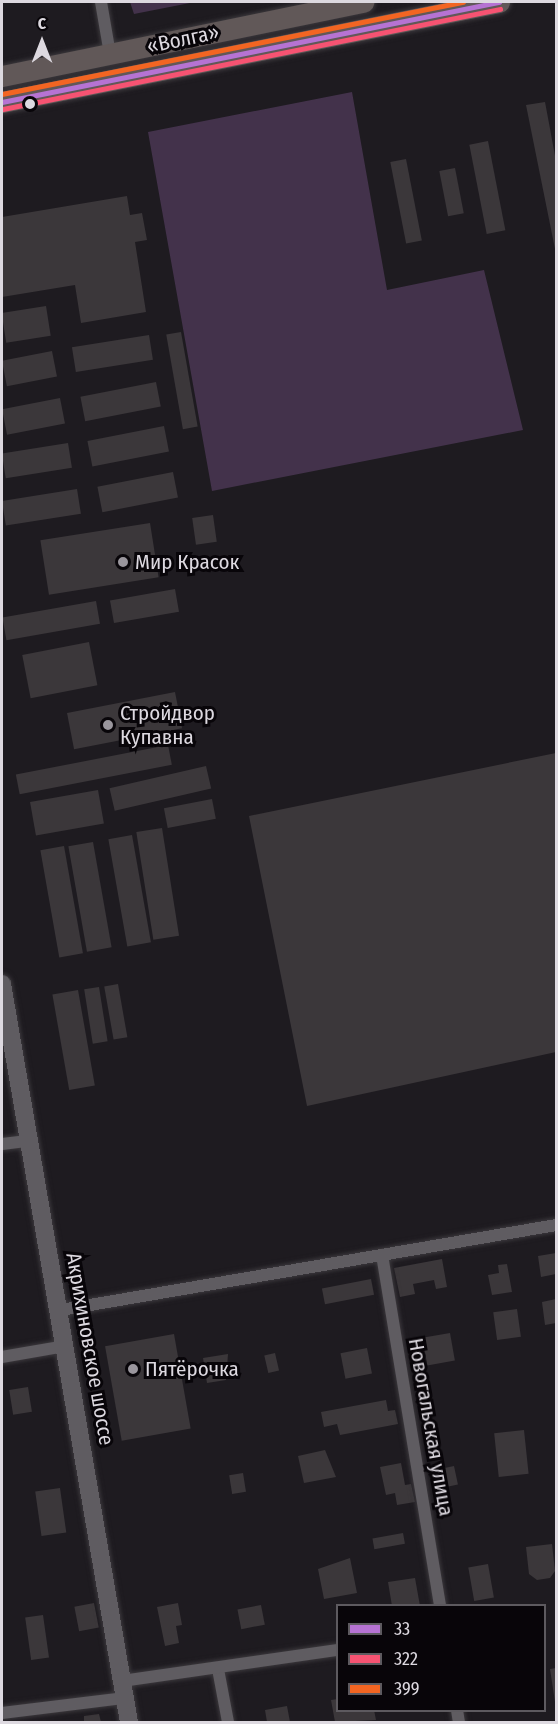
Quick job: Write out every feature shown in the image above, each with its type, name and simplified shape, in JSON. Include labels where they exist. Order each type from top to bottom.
[{"type":"highway","name":"«Волга»","points":[[2,76],[364,2]]},
{"type":"highway","name":"«Волга»","points":[[2,102],[500,2]]},
{"type":"main road","name":"Акрихиновское шоссе","points":[[2,984],[28,1141],[60,1310],[129,1722]]},
{"type":"street","points":[[101,2],[110,54]]},
{"type":"street","points":[[2,1144],[28,1141]]},
{"type":"street","points":[[60,1310],[556,1225]]},
{"type":"street","name":"Новогальская улица","points":[[381,1255],[440,1604]]},
{"type":"street","points":[[2,1357],[66,1346]]},
{"type":"street","points":[[2,1713],[124,1690],[218,1669],[336,1650]]},
{"type":"street","points":[[218,1669],[228,1722]]},
{"type":"shaded area","points":[[130,2],[195,2],[134,14]]},
{"type":"shaded area","points":[[352,92],[387,290],[484,270],[523,430],[212,491],[148,132]]},
{"type":"building","points":[[545,102],[556,161],[555,249],[526,105]]},
{"type":"building","points":[[488,141],[505,230],[487,234],[469,145]]},
{"type":"building","points":[[406,159],[422,240],[406,244],[390,162]]},
{"type":"building","points":[[455,168],[464,213],[448,216],[439,171]]},
{"type":"building","points":[[127,196],[130,215],[142,213],[147,240],[135,242],[146,312],[81,323],[75,285],[2,297],[2,217]]},
{"type":"building","points":[[46,306],[51,336],[6,343],[2,313]]},
{"type":"building","points":[[181,332],[198,427],[183,429],[166,335]]},
{"type":"building","points":[[149,335],[153,360],[76,372],[72,347]]},
{"type":"building","points":[[52,351],[57,377],[7,386],[2,361]]},
{"type":"building","points":[[156,382],[161,407],[85,421],[80,397]]},
{"type":"building","points":[[60,398],[65,424],[7,435],[2,409]]},
{"type":"building","points":[[164,426],[169,452],[92,466],[87,441]]},
{"type":"building","points":[[68,443],[72,468],[6,478],[2,453]]},
{"type":"building","points":[[173,472],[178,498],[102,512],[97,487]]},
{"type":"building","points":[[77,489],[81,514],[6,526],[2,501]]},
{"type":"building","points":[[213,515],[217,542],[196,545],[192,518]]},
{"type":"building","points":[[150,523],[159,577],[49,595],[40,540]]},
{"type":"building","points":[[175,589],[179,612],[114,623],[110,600]]},
{"type":"building","points":[[96,601],[100,624],[6,640],[2,617]]},
{"type":"building","points":[[89,642],[97,685],[31,698],[22,655]]},
{"type":"building","points":[[175,692],[182,728],[74,749],[67,713]]},
{"type":"building","points":[[168,745],[172,765],[20,794],[16,775]]},
{"type":"building","points":[[556,753],[556,1052],[307,1106],[249,816]]},
{"type":"building","points":[[206,766],[211,788],[115,811],[110,788]]},
{"type":"building","points":[[98,790],[104,823],[36,835],[30,802]]},
{"type":"building","points":[[212,799],[216,819],[168,828],[164,808]]},
{"type":"building","points":[[162,828],[179,936],[153,940],[136,832]]},
{"type":"building","points":[[132,835],[151,942],[127,947],[108,839]]},
{"type":"building","points":[[93,842],[112,947],[87,952],[68,846]]},
{"type":"building","points":[[64,846],[83,953],[59,958],[40,850]]},
{"type":"building","points":[[118,984],[127,1037],[114,1040],[104,986]]},
{"type":"building","points":[[99,987],[108,1041],[93,1044],[84,989]]},
{"type":"building","points":[[78,990],[95,1086],[69,1090],[52,995]]},
{"type":"building","points":[[556,1253],[556,1274],[541,1277],[538,1256]]},
{"type":"building","points":[[442,1259],[447,1287],[436,1289],[434,1280],[413,1284],[415,1294],[400,1297],[394,1268]]},
{"type":"building","points":[[507,1264],[512,1292],[492,1295],[488,1275],[499,1273],[498,1265]]},
{"type":"building","points":[[371,1279],[374,1295],[325,1304],[322,1289]]},
{"type":"building","points":[[556,1299],[556,1323],[545,1325],[542,1302]]},
{"type":"building","points":[[517,1309],[521,1337],[497,1340],[493,1312]]},
{"type":"building","points":[[450,1333],[455,1361],[427,1365],[422,1338]]},
{"type":"building","points":[[174,1334],[191,1429],[122,1441],[105,1346]]},
{"type":"building","points":[[367,1348],[372,1374],[345,1379],[340,1353]]},
{"type":"building","points":[[275,1353],[279,1371],[268,1373],[264,1355]]},
{"type":"building","points":[[228,1354],[226,1380],[207,1383],[203,1358]]},
{"type":"building","points":[[28,1387],[32,1412],[13,1415],[9,1390]]},
{"type":"building","points":[[386,1400],[388,1411],[395,1410],[398,1424],[340,1435],[337,1424],[324,1427],[321,1412]]},
{"type":"building","points":[[524,1430],[529,1474],[499,1477],[494,1433]]},
{"type":"building","points":[[325,1450],[336,1477],[304,1483],[298,1456]]},
{"type":"building","points":[[401,1463],[405,1485],[411,1484],[415,1502],[397,1505],[395,1493],[386,1495],[380,1467]]},
{"type":"building","points":[[454,1466],[458,1485],[435,1489],[432,1471]]},
{"type":"building","points":[[243,1473],[246,1492],[232,1494],[229,1475]]},
{"type":"building","points":[[60,1488],[66,1533],[42,1536],[35,1491]]},
{"type":"building","points":[[403,1533],[405,1544],[374,1549],[372,1538]]},
{"type":"building","points":[[552,1544],[555,1571],[550,1578],[537,1580],[529,1574],[526,1547]]},
{"type":"building","points":[[350,1558],[357,1593],[324,1599],[318,1569]]},
{"type":"building","points":[[488,1564],[494,1597],[474,1601],[468,1567]]},
{"type":"building","points":[[415,1578],[420,1604],[392,1604],[388,1582]]},
{"type":"building","points":[[94,1603],[99,1628],[79,1631],[74,1607]]},
{"type":"building","points":[[178,1603],[182,1625],[176,1626],[179,1643],[165,1646],[157,1607]]},
{"type":"building","points":[[261,1605],[265,1625],[241,1629],[237,1610]]},
{"type":"building","points":[[43,1615],[49,1658],[31,1660],[25,1618]]},
{"type":"building","points":[[556,1668],[556,1702],[555,1702],[550,1669]]},
{"type":"building","points":[[336,1699],[336,1712],[374,1712],[376,1720],[335,1722],[331,1700]]},
{"type":"building","points":[[287,1706],[290,1722],[267,1722],[265,1710]]},
{"type":"building","points":[[99,1714],[101,1722],[84,1722],[84,1716]]},
{"type":"transit line","name":"399","points":[[2,94],[463,2]]},
{"type":"transit line","name":"33","points":[[2,102],[499,2]]},
{"type":"transit line","name":"322","points":[[3,109],[500,9]]},
{"type":"place","name":"Мир Красок","points":[[123,562]]},
{"type":"place","name":"Стройдвор Купавна","points":[[108,725]]},
{"type":"place","name":"Пятёрочка","points":[[133,1369]]}]
